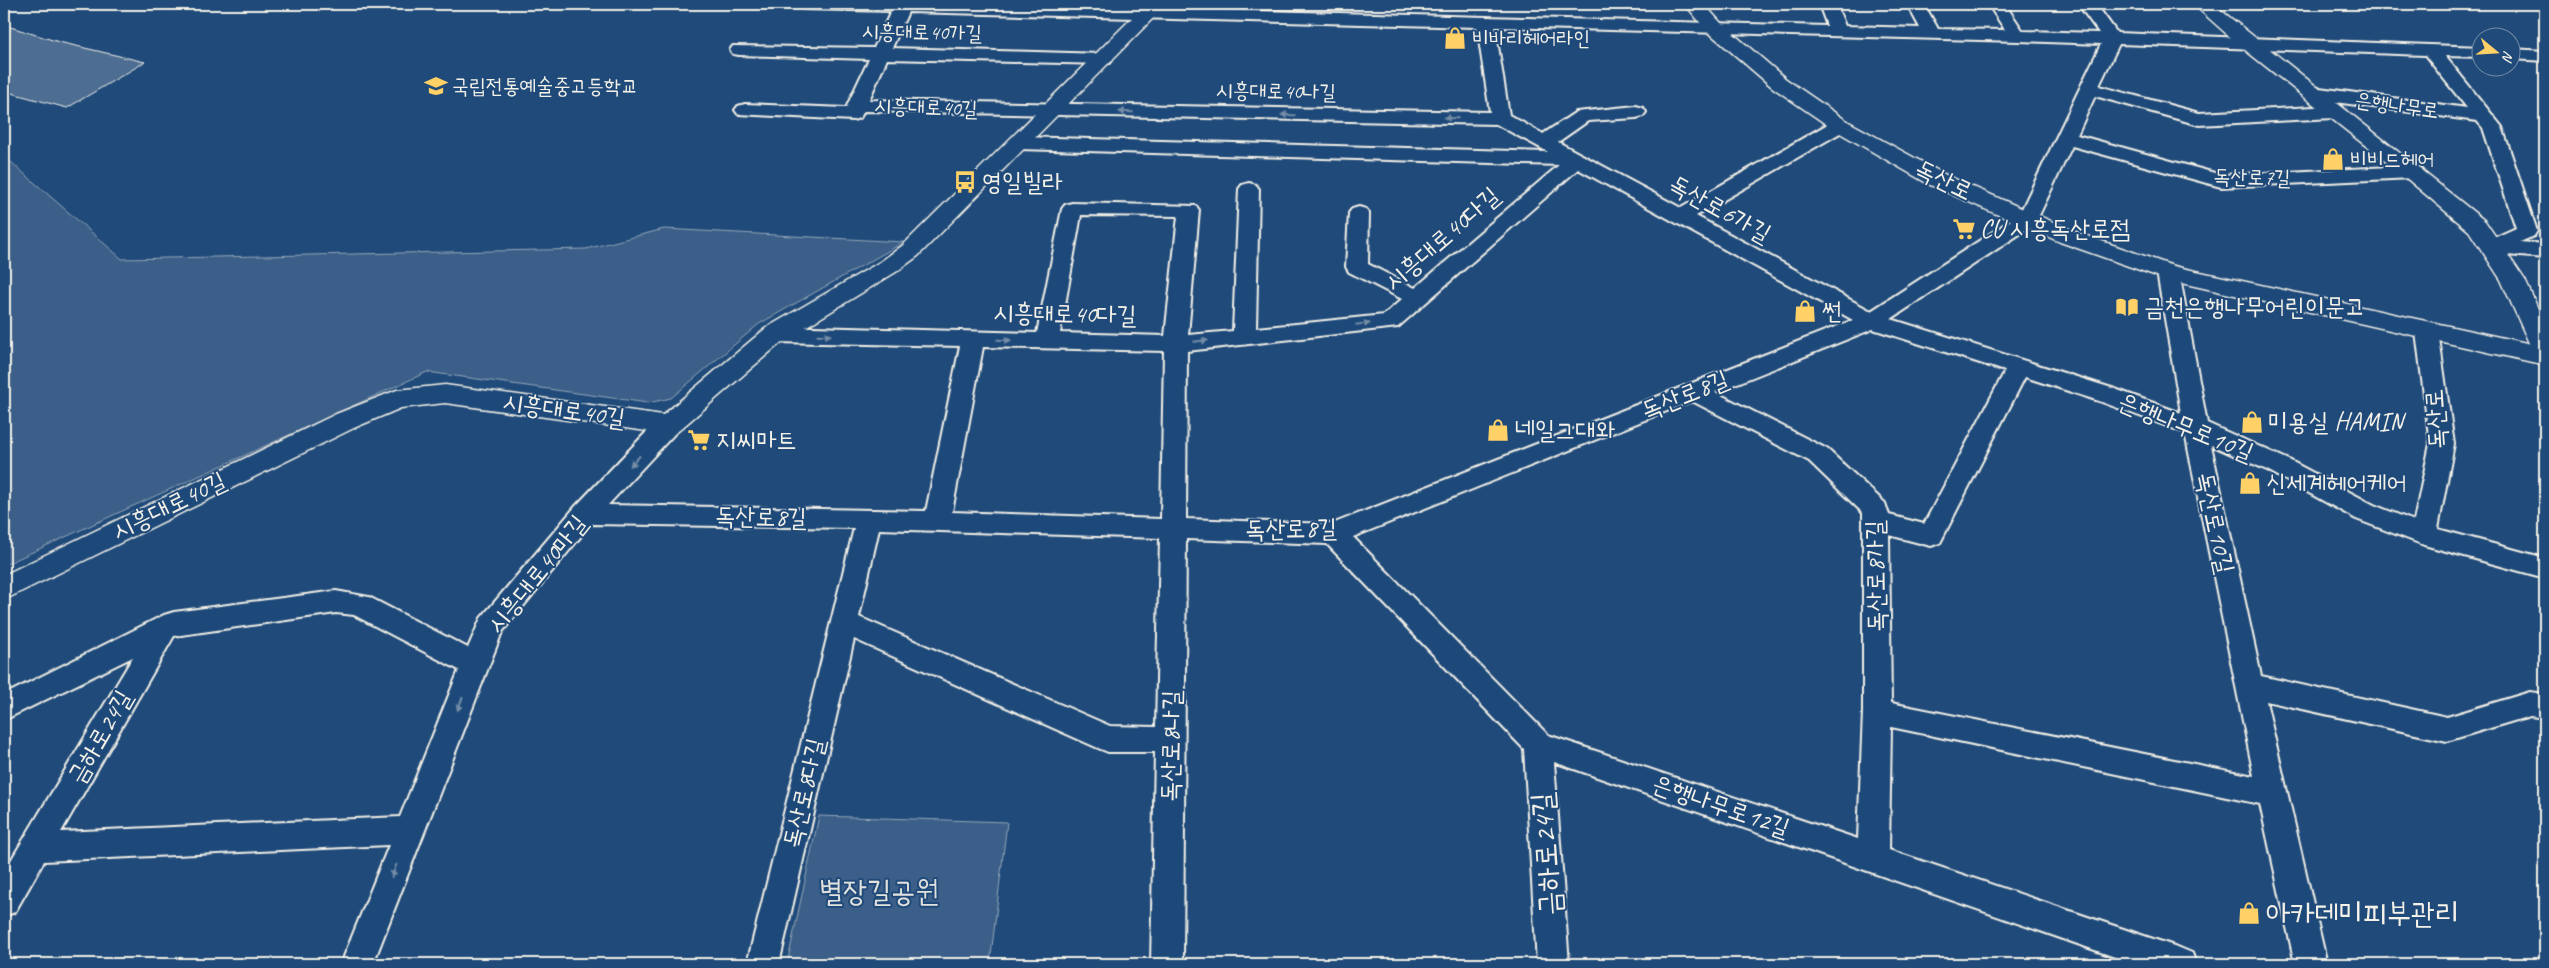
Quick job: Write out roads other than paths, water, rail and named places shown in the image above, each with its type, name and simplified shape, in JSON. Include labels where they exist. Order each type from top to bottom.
[{"type":"street","points":[[808,4],[1430,12],[1485,21],[2247,42],[2472,51]]},
{"type":"street","points":[[1530,4],[1538,23]]},
{"type":"street","name":"독산로","points":[[1694,4],[1714,27],[1778,83],[1840,125],[1938,180],[2068,237],[2168,272],[2545,356]]},
{"type":"street","points":[[1828,4],[1838,31]]},
{"type":"street","points":[[1916,4],[1932,33]]},
{"type":"street","points":[[1997,4],[2018,36]]},
{"type":"street","points":[[2087,4],[2112,39]]},
{"type":"street","name":"은행나무로","points":[[2202,4],[2478,226],[2513,280],[2545,350]]},
{"type":"street","points":[[857,105],[902,6]]},
{"type":"street","points":[[668,425],[775,334],[888,267],[910,251],[1153,8]]},
{"type":"street","points":[[1485,21],[1500,118]]},
{"type":"street","points":[[2028,220],[2112,39]]},
{"type":"street","points":[[2430,49],[2492,127],[2527,230],[2493,247]]},
{"type":"street","name":"시흥대로40가길","points":[[739,50],[1104,59]]},
{"type":"street","points":[[2522,55],[2545,56]]},
{"type":"street","points":[[2089,89],[2199,118],[2334,112]]},
{"type":"street","name":"은행나무로","points":[[2312,93],[2483,116]]},
{"type":"street","name":"시흥대로40길","points":[[745,110],[853,114],[857,105],[1052,111]]},
{"type":"street","name":"시흥대로40나길","points":[[1052,111],[1500,118]]},
{"type":"street","points":[[1544,142],[1583,116],[1636,112]]},
{"type":"street","name":"독산로6가길","points":[[1500,118],[1872,321]]},
{"type":"street","points":[[1680,217],[1840,125]]},
{"type":"street","name":"독산로7길","points":[[2066,138],[2221,181],[2413,172]]},
{"type":"street","name":"시흥대로40다길","points":[[1019,143],[1576,160]]},
{"type":"street","name":"시흥대로40다길","points":[[775,334],[1176,344],[1390,322],[1576,160]]},
{"type":"street","points":[[1244,336],[1249,189]]},
{"type":"street","points":[[1047,340],[1072,209],[1189,210],[1176,344],[1174,528]]},
{"type":"street","points":[[1359,213],[1357,267],[1417,298]]},
{"type":"street","name":"독산로8길","points":[[584,514],[869,518],[1334,534],[1872,321],[2028,220]]},
{"type":"street","points":[[2493,247],[2545,251]]},
{"type":"street","name":"독산로10길","points":[[2168,272],[2195,427],[2272,793],[2311,964]]},
{"type":"street","name":"은행나무로10길","points":[[1872,321],[2107,395],[2195,427],[2278,465],[2366,512],[2424,535],[2545,568]]},
{"type":"street","name":"독산로","points":[[2424,535],[2442,444],[2427,331]]},
{"type":"street","points":[[937,521],[973,339]]},
{"type":"street","points":[[1877,522],[1932,536],[2019,367]]},
{"type":"street","name":"독산로8가길","points":[[1694,392],[1818,455],[1876,510],[1877,712],[1873,857]]},
{"type":"street","name":"시흥대로40길","points":[[4,588],[344,421],[397,399],[445,394],[668,425]]},
{"type":"street","name":"시흥대로40마길","points":[[357,964],[490,626],[584,514],[668,425]]},
{"type":"street","name":"독산로8다길","points":[[763,964],[869,518]]},
{"type":"street","name":"독산로8나길","points":[[1167,964],[1174,528]]},
{"type":"street","name":"은행나무로12길","points":[[1334,534],[1538,744],[1873,857],[2180,964]]},
{"type":"street","points":[[4,708],[174,623],[336,602],[359,605],[475,665]]},
{"type":"street","points":[[844,622],[1108,739],[1171,740]]},
{"type":"street","name":"금하로24길","points":[[4,901],[164,628]]},
{"type":"street","points":[[2249,685],[2447,729],[2530,704],[2545,706]]},
{"type":"street","points":[[1877,712],[2272,793]]},
{"type":"street","name":"금하로24길","points":[[1538,744],[1553,964]]},
{"type":"street","points":[[36,847],[410,830]]},
{"type":"place","name":"비바리헤어라인","points":[[1455,38]]},
{"type":"place","name":"국립전통예술중고등학교","points":[[436,86]]},
{"type":"place","name":"비비드헤어","points":[[2333,159]]},
{"type":"place","name":"영일빌라","points":[[965,182]]},
{"type":"place","name":"CU 시흥독산로점","points":[[1964,229]]},
{"type":"place","name":"금천은행나무어린이문고","points":[[2127,307]]},
{"type":"place","name":"썬","points":[[1805,311]]},
{"type":"place","name":"미용실 HAMIN","points":[[2252,422]]},
{"type":"place","name":"네일그대와","points":[[1498,430]]},
{"type":"place","name":"지씨마트","points":[[699,440]]},
{"type":"place","name":"신세계헤어케어","points":[[2250,483]]},
{"type":"place","name":"아카데미피부관리","points":[[2249,913]]},
{"type":"park label","name":"별장길공원","points":[[879,891]]}]
